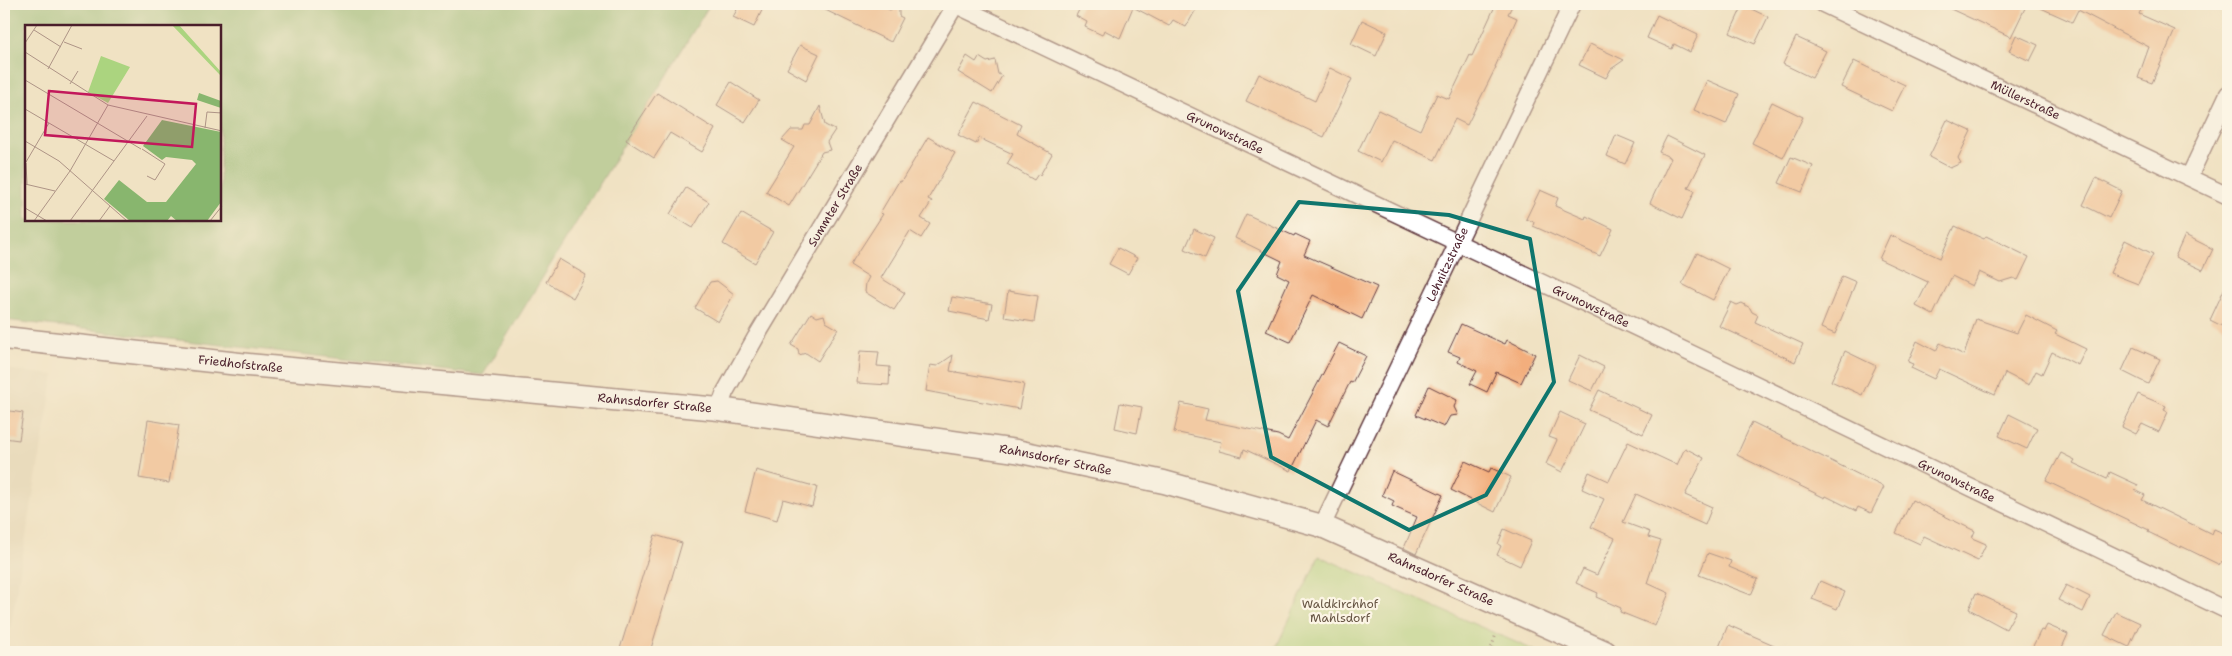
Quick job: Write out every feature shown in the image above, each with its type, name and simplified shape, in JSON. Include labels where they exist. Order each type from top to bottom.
[{"type":"street","name":"Grunowstraße","points":[[955,4],[2228,611]]},
{"type":"street","name":"Summter Straße","points":[[719,409],[725,392],[756,337],[955,4]]},
{"type":"street","name":"Lehnitzstraße","points":[[1322,526],[1572,4]]},
{"type":"street","name":"Müllerstraße","points":[[1823,4],[2228,196]]},
{"type":"street","points":[[2189,177],[2228,94]]},
{"type":"street","name":"Friedhofstraße","points":[[4,338],[248,365],[476,386]]},
{"type":"street","name":"Rahnsdorfer Straße","points":[[476,386],[719,409],[1016,451],[1164,482],[1322,526],[1605,652]]},
{"type":"path","points":[[1490,652],[1496,634]]},
{"type":"highlighted area","points":[[1299,202],[1449,215],[1530,239],[1554,382],[1486,495],[1409,530],[1271,457],[1238,291]]},
{"type":"shaded area","points":[[4,369],[54,375],[6,652],[4,652]]},
{"type":"green space","points":[[4,4],[710,4],[483,375],[4,320]]},
{"type":"green space","name":"Waldkirchhof Mahlsdorf","points":[[1319,556],[1538,652],[1274,652]]},
{"type":"building","points":[[740,4],[765,4],[754,27],[733,17]]},
{"type":"building","points":[[813,4],[877,4],[890,10],[899,4],[899,16],[903,18],[891,42]]},
{"type":"building","points":[[1082,4],[1199,4],[1186,27],[1173,20],[1169,26],[1133,7],[1120,38],[1104,30],[1102,35],[1085,27],[1087,22],[1076,16]]},
{"type":"building","points":[[1496,4],[1513,4],[1508,14],[1517,18],[1496,67],[1467,125],[1455,119],[1435,160],[1392,140],[1381,162],[1358,151],[1378,110],[1420,130],[1437,94],[1449,99],[1470,55],[1472,56]]},
{"type":"building","points":[[1940,4],[2027,4],[2011,37]]},
{"type":"building","points":[[2032,4],[2144,4],[2139,14],[2175,30],[2152,83],[2138,78],[2149,47],[2078,10],[2072,22]]},
{"type":"building","points":[[1743,5],[1768,17],[1755,44],[1730,33]]},
{"type":"building","points":[[1657,15],[1698,35],[1690,52],[1674,44],[1672,49],[1647,38]]},
{"type":"building","points":[[1362,20],[1387,32],[1376,56],[1351,44]]},
{"type":"building","points":[[2016,35],[2038,45],[2030,61],[2009,51]]},
{"type":"building","points":[[1796,37],[1826,51],[1812,78],[1783,64]]},
{"type":"building","points":[[1590,44],[1624,60],[1611,69],[1606,78],[1579,65]]},
{"type":"building","points":[[800,45],[819,54],[806,80],[787,69]]},
{"type":"building","points":[[967,56],[976,62],[979,57],[987,62],[995,60],[998,74],[1002,76],[992,93],[958,72]]},
{"type":"building","points":[[1854,61],[1905,85],[1892,111],[1841,87]]},
{"type":"building","points":[[1330,68],[1352,79],[1324,137],[1246,101],[1259,74],[1315,101]]},
{"type":"building","points":[[1707,80],[1739,94],[1726,124],[1694,110]]},
{"type":"building","points":[[731,82],[759,100],[745,122],[717,105]]},
{"type":"building","points":[[657,93],[715,129],[702,152],[670,133],[654,158],[626,140]]},
{"type":"building","points":[[976,102],[1021,125],[1017,134],[1052,154],[1040,175],[1038,174],[1034,180],[1007,164],[1013,154],[979,138],[976,144],[958,135]]},
{"type":"building","points":[[1772,102],[1803,117],[1783,158],[1752,143]]},
{"type":"building","points":[[820,106],[825,125],[835,130],[827,142],[830,150],[822,152],[789,206],[766,192],[794,147],[782,140],[791,130],[803,130],[805,125],[810,125]]},
{"type":"building","points":[[1947,120],[1971,131],[1958,158],[1961,163],[1950,168],[1929,157]]},
{"type":"building","points":[[1616,135],[1635,143],[1625,164],[1607,156]]},
{"type":"building","points":[[1667,136],[1705,155],[1688,188],[1695,191],[1682,219],[1650,203],[1671,158],[1659,152]]},
{"type":"building","points":[[928,137],[955,153],[928,199],[932,201],[921,218],[930,224],[921,238],[910,231],[881,278],[905,293],[894,310],[865,292],[869,277],[850,265],[883,214],[880,213],[899,181],[901,182]]},
{"type":"building","points":[[1791,157],[1813,166],[1802,192],[1779,183]]},
{"type":"building","points":[[2096,178],[2122,191],[2109,218],[2083,205]]},
{"type":"building","points":[[686,188],[709,202],[693,228],[670,214]]},
{"type":"building","points":[[1540,190],[1558,198],[1555,206],[1585,219],[1586,216],[1613,229],[1600,256],[1533,226],[1534,222],[1526,219]]},
{"type":"building","points":[[741,213],[773,232],[755,263],[723,244]]},
{"type":"building","points":[[1246,214],[1294,236],[1295,234],[1310,241],[1304,255],[1377,287],[1362,319],[1313,295],[1290,342],[1266,331],[1289,280],[1277,274],[1282,261],[1235,238]]},
{"type":"building","points":[[1955,226],[1984,239],[1986,236],[2029,257],[2018,280],[2013,278],[2000,282],[1979,272],[1972,286],[1952,276],[1933,315],[1916,306],[1928,282],[1879,259],[1890,235],[1940,258]]},
{"type":"building","points":[[1194,229],[1214,238],[1205,258],[1185,249]]},
{"type":"building","points":[[2185,235],[2213,249],[2203,270],[2175,257]]},
{"type":"building","points":[[2125,240],[2153,254],[2138,284],[2110,273]]},
{"type":"building","points":[[1118,248],[1137,258],[1128,274],[1109,264]]},
{"type":"building","points":[[1697,253],[1729,269],[1713,300],[1682,284]]},
{"type":"building","points":[[559,259],[586,275],[573,298],[546,282]]},
{"type":"building","points":[[1842,276],[1856,282],[1835,334],[1821,328]]},
{"type":"building","points":[[717,281],[734,294],[718,322],[695,308],[710,282]]},
{"type":"building","points":[[2228,281],[2228,329],[2210,320]]},
{"type":"building","points":[[1008,291],[1038,296],[1034,322],[1004,317]]},
{"type":"building","points":[[952,297],[992,304],[989,319],[949,311]]},
{"type":"building","points":[[1731,302],[1737,305],[1742,303],[1750,308],[1752,312],[1758,315],[1755,322],[1803,344],[1795,362],[1719,326]]},
{"type":"building","points":[[811,313],[817,317],[824,315],[826,322],[838,329],[818,361],[806,353],[799,355],[798,349],[791,345]]},
{"type":"building","points":[[2026,315],[2057,331],[2055,334],[2086,349],[2078,365],[2052,352],[2042,374],[2036,371],[2029,385],[2005,373],[1995,395],[1939,369],[1934,379],[1911,368],[1913,364],[1908,362],[1917,341],[1936,351],[1940,343],[1964,355],[1976,319],[2017,333]]},
{"type":"building","points":[[1461,324],[1505,344],[1507,340],[1535,354],[1521,383],[1496,372],[1487,392],[1470,384],[1477,371],[1458,362],[1460,357],[1448,352]]},
{"type":"building","points":[[1339,343],[1366,356],[1352,383],[1350,382],[1328,426],[1316,420],[1291,471],[1244,449],[1242,457],[1219,451],[1221,442],[1174,432],[1181,403],[1208,409],[1205,420],[1278,435],[1288,440]]},
{"type":"building","points":[[2133,347],[2160,359],[2148,384],[2122,371]]},
{"type":"building","points":[[860,351],[879,352],[877,366],[890,367],[889,385],[857,383]]},
{"type":"building","points":[[1845,351],[1876,366],[1862,395],[1831,381]]},
{"type":"building","points":[[953,355],[950,371],[1024,384],[1019,409],[926,391],[930,365],[937,366]]},
{"type":"building","points":[[1580,355],[1604,367],[1592,391],[1568,380]]},
{"type":"building","points":[[1429,386],[1457,400],[1454,407],[1458,415],[1450,416],[1444,427],[1416,415]]},
{"type":"building","points":[[1599,390],[1652,415],[1643,434],[1589,410]]},
{"type":"building","points":[[2138,394],[2166,406],[2164,410],[2168,412],[2159,432],[2142,424],[2136,434],[2122,427]]},
{"type":"building","points":[[1120,403],[1142,407],[1137,433],[1115,428]]},
{"type":"building","points":[[4,410],[23,413],[19,440],[4,438]]},
{"type":"building","points":[[1560,412],[1585,424],[1562,472],[1546,464],[1557,440],[1549,437]]},
{"type":"building","points":[[2009,414],[2037,428],[2027,449],[1999,436]]},
{"type":"building","points":[[148,420],[179,425],[169,483],[139,478]]},
{"type":"building","points":[[1752,422],[1884,487],[1871,513],[1858,507],[1856,511],[1826,496],[1825,498],[1737,455]]},
{"type":"building","points":[[1628,442],[1677,465],[1685,448],[1704,458],[1685,495],[1712,507],[1705,525],[1636,494],[1623,522],[1650,532],[1648,537],[1661,541],[1647,583],[1669,593],[1655,626],[1620,612],[1621,608],[1596,597],[1598,593],[1576,583],[1583,569],[1597,575],[1615,538],[1591,527],[1604,499],[1582,489],[1589,472],[1609,481]]},
{"type":"building","points":[[2061,453],[2075,460],[2073,463],[2107,479],[2110,472],[2138,485],[2135,490],[2145,495],[2142,500],[2212,534],[2214,529],[2228,535],[2228,565],[2222,562],[2220,565],[2181,546],[2181,548],[2148,532],[2149,530],[2046,481]]},
{"type":"building","points":[[1465,461],[1489,472],[1491,468],[1511,477],[1495,512],[1451,490]]},
{"type":"building","points":[[756,470],[817,487],[812,507],[783,499],[777,520],[745,511]]},
{"type":"building","points":[[1392,471],[1443,495],[1416,554],[1404,548],[1417,517],[1392,506],[1394,501],[1382,495]]},
{"type":"building","points":[[1912,500],[1975,531],[1972,538],[1986,544],[1978,561],[1924,536],[1920,544],[1896,533]]},
{"type":"building","points":[[1504,529],[1531,541],[1520,566],[1497,555],[1501,546],[1498,544]]},
{"type":"building","points":[[655,535],[682,543],[650,652],[619,652]]},
{"type":"building","points":[[1708,553],[1731,561],[1729,567],[1758,579],[1751,595],[1699,575]]},
{"type":"building","points":[[1820,581],[1845,592],[1837,609],[1812,599]]},
{"type":"building","points":[[2066,585],[2090,597],[2083,612],[2058,600]]},
{"type":"building","points":[[1976,593],[2016,611],[2006,629],[1969,609]]},
{"type":"building","points":[[2116,612],[2140,623],[2129,647],[2104,635]]},
{"type":"building","points":[[1728,625],[1790,652],[1717,652]]},
{"type":"building","points":[[2047,625],[2068,634],[2060,652],[2030,652],[2041,630],[2044,631]]}]
